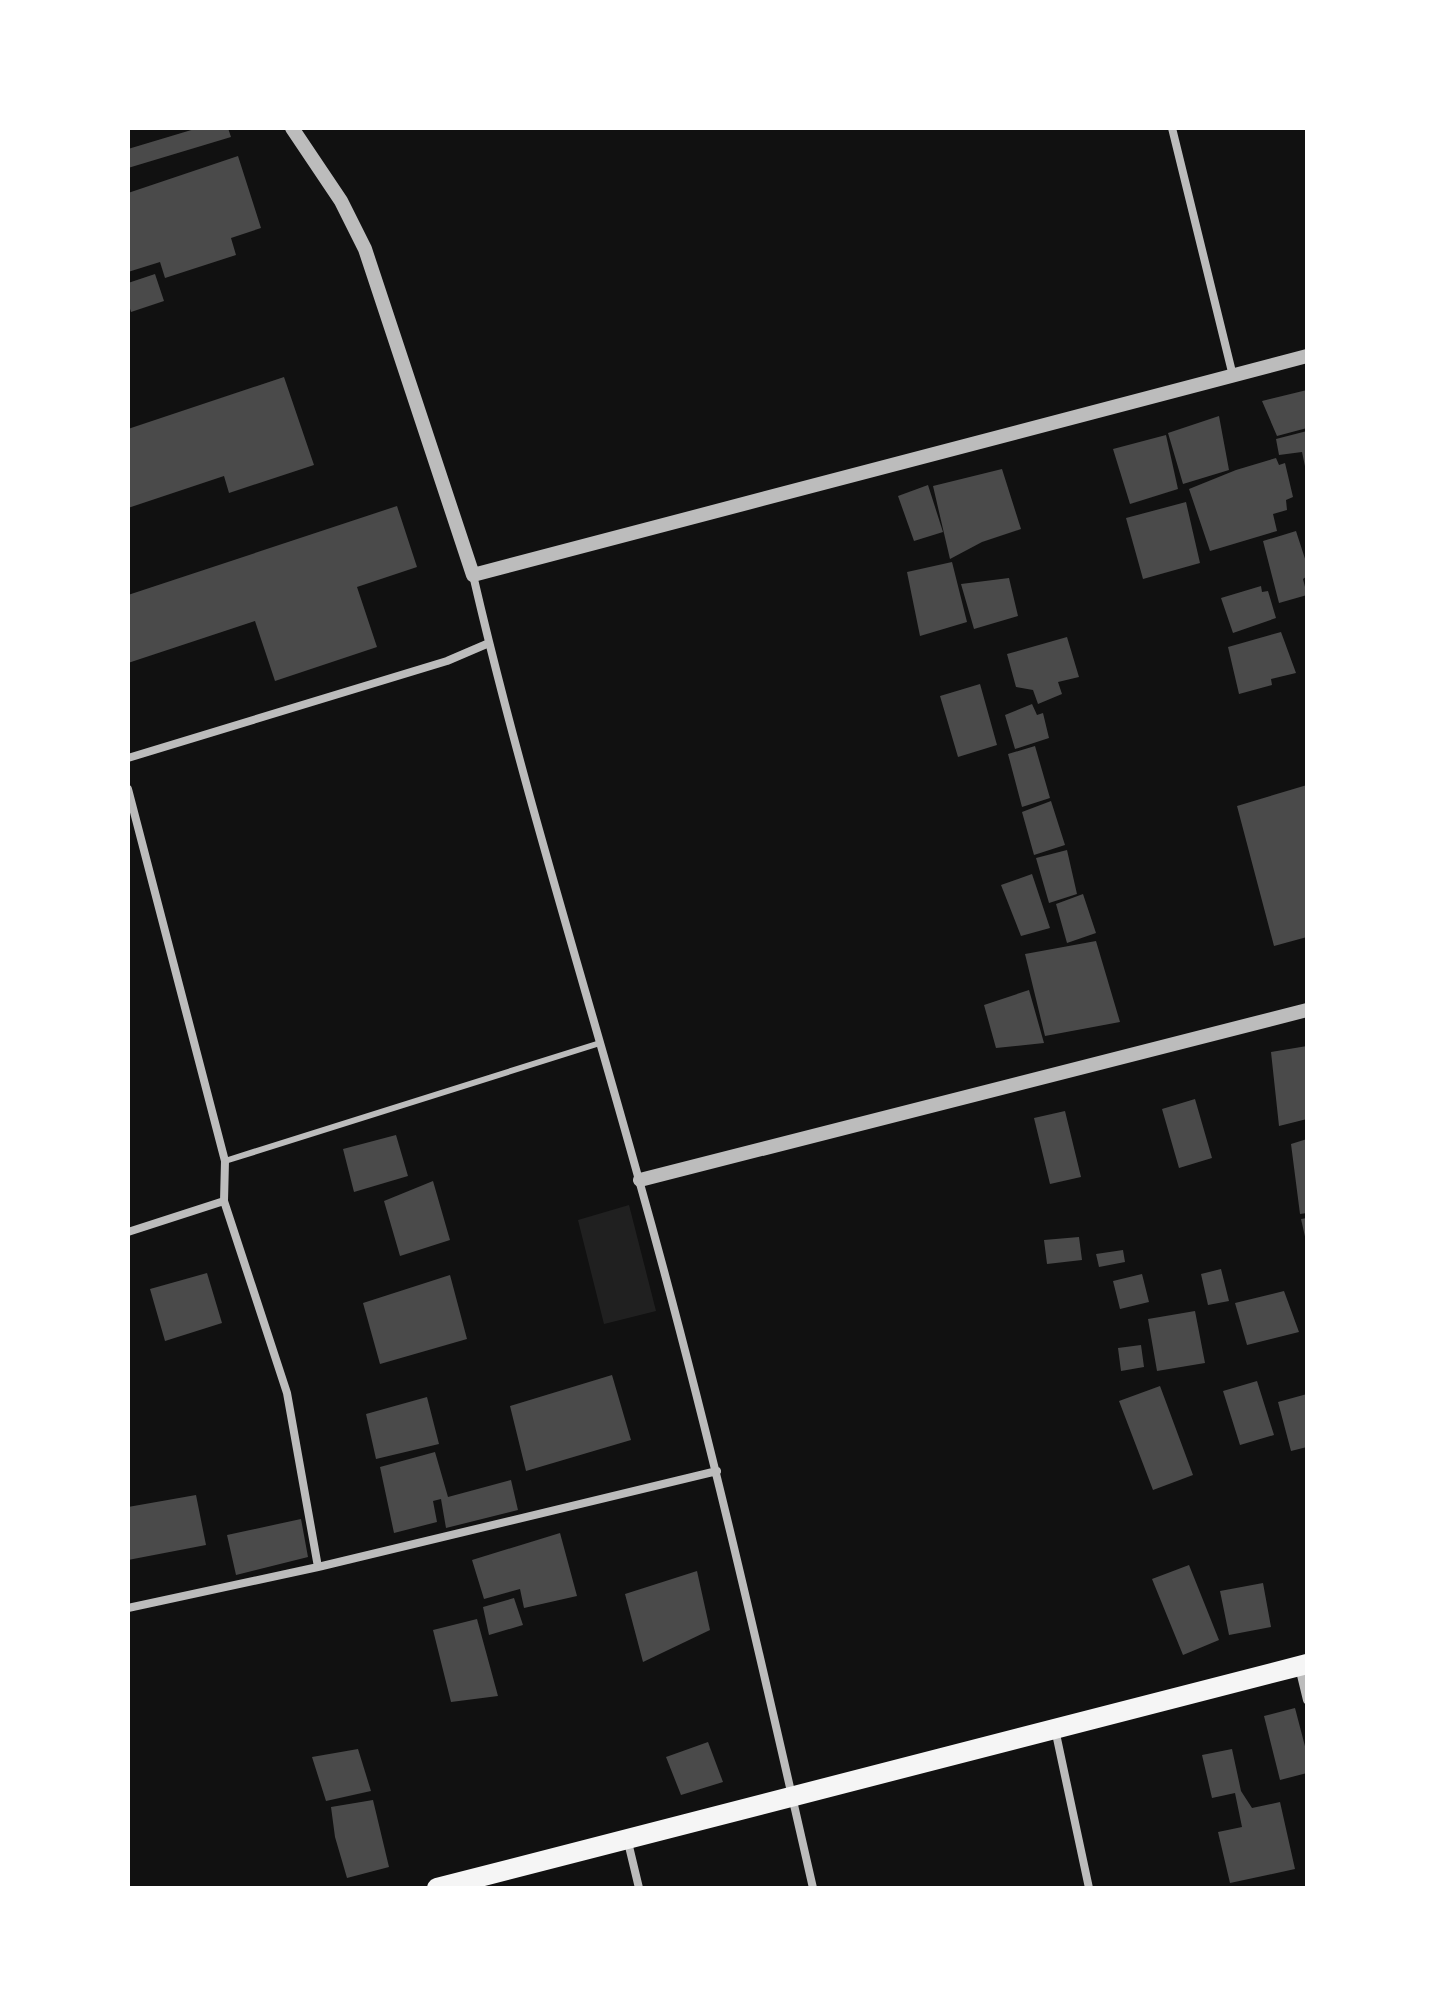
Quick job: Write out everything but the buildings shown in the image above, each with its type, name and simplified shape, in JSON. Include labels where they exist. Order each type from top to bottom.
[{"type":"main road","points":[[437,1888],[1303,1665]]},
{"type":"street","points":[[292,128],[341,201],[365,249],[473,575],[489,643],[640,1180],[717,1471],[813,1888]]},
{"type":"street","points":[[1172,128],[1233,376]]},
{"type":"street","points":[[473,575],[1307,356]]},
{"type":"street","points":[[128,758],[447,661],[489,643]]},
{"type":"street","points":[[128,789],[225,1161],[224,1201],[287,1393],[318,1567]]},
{"type":"street","points":[[640,1180],[1307,1010]]},
{"type":"street","points":[[128,1232],[224,1201]]},
{"type":"street","points":[[128,1608],[318,1567],[717,1471]]},
{"type":"street","points":[[1303,1665],[1307,1700]]},
{"type":"street","points":[[1055,1728],[1089,1888]]},
{"type":"street","points":[[627,1838],[639,1888]]},
{"type":"lane","points":[[225,1161],[600,1043]]},
{"type":"shaded area","points":[[629,1205],[656,1311],[604,1324],[578,1220]]}]
